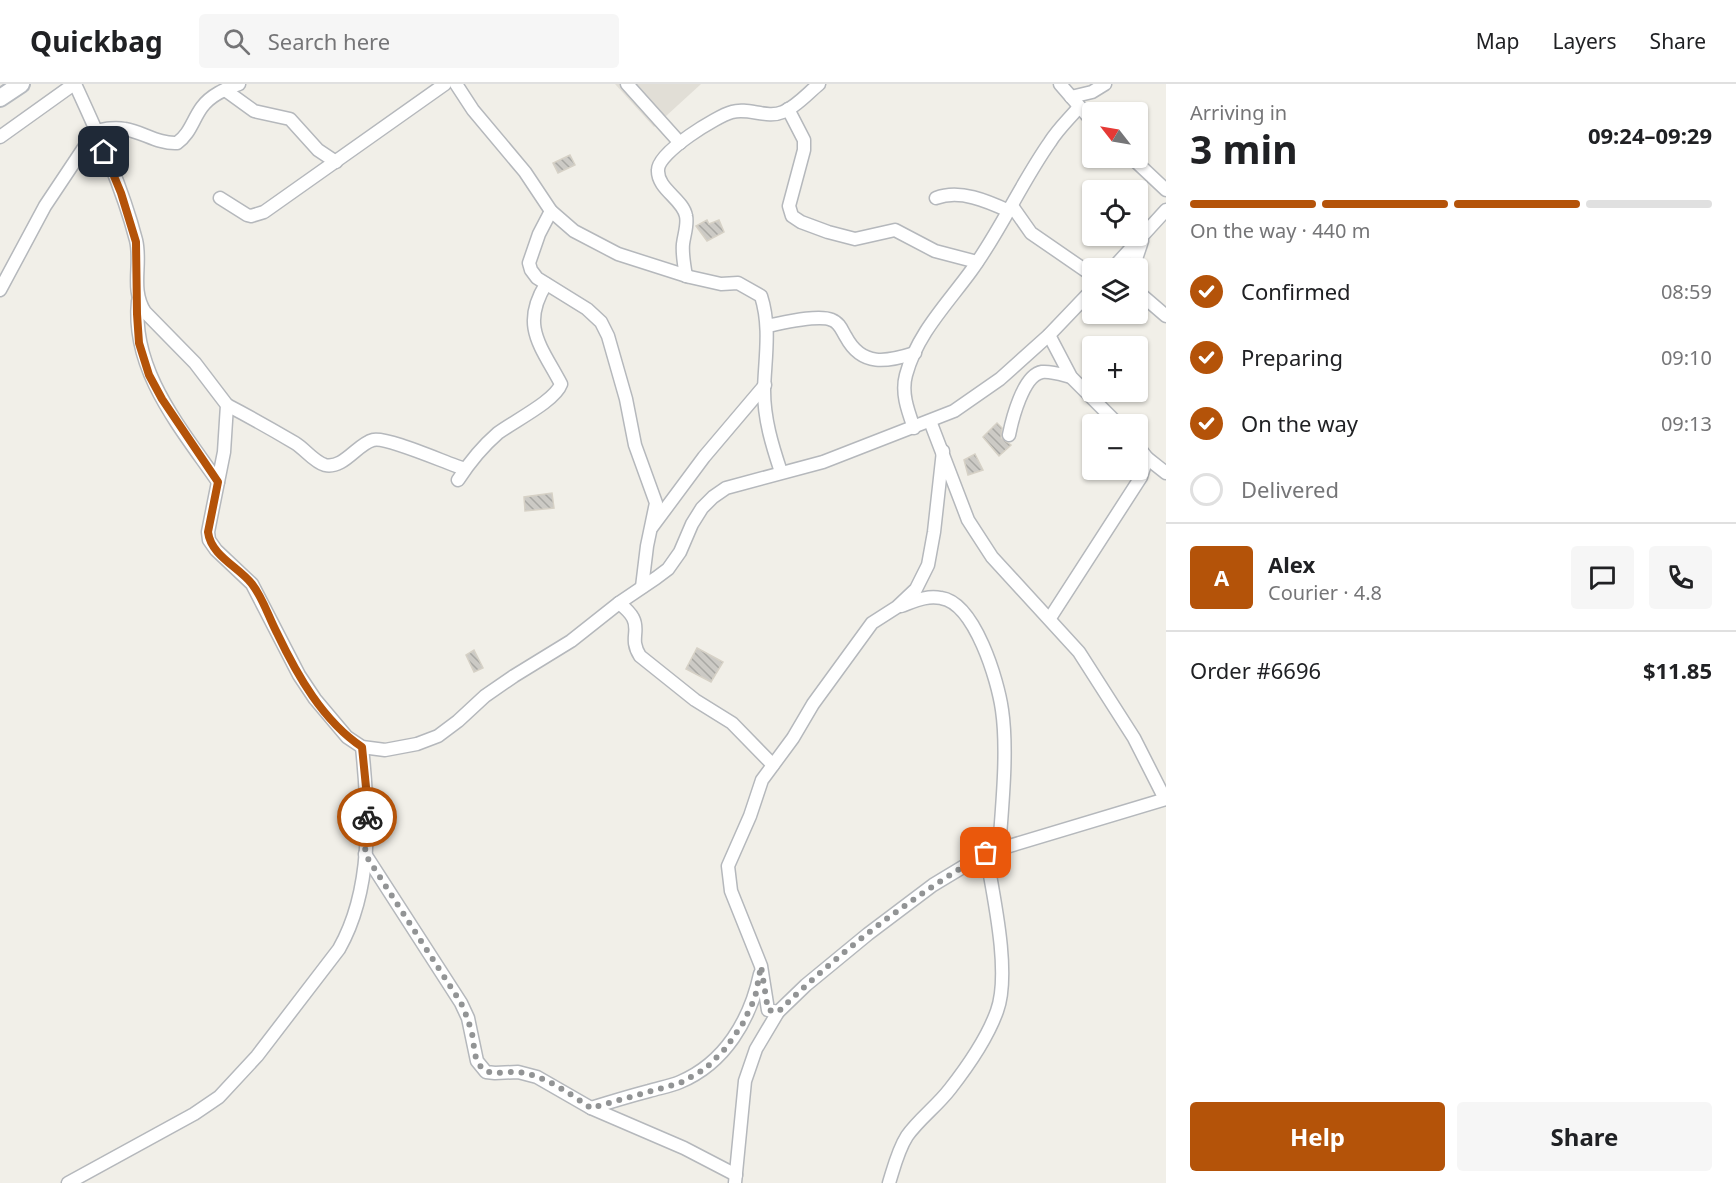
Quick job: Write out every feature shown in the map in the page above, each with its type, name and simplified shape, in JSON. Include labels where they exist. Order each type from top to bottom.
[{"type":"main road","points":[[0,98],[21,84]]},
{"type":"street","points":[[0,137],[74,84],[121,193],[136,242],[139,343],[149,375],[162,399],[218,482]]},
{"type":"street","points":[[95,131],[123,128],[162,142],[177,143],[187,133],[203,106],[213,96],[223,89],[239,84]]},
{"type":"street","points":[[220,198],[238,211],[252,216],[264,212],[446,84]]},
{"type":"street","points":[[456,84],[473,110],[525,172],[551,212],[574,231],[591,242],[618,254],[686,276],[721,284],[738,283],[761,296],[767,326],[765,384],[769,438],[781,472]]},
{"type":"street","points":[[627,84],[680,143]]},
{"type":"street","points":[[686,276],[683,246],[686,215],[681,205],[660,179],[657,171],[666,157],[693,134],[733,111],[782,113],[819,84]]},
{"type":"street","points":[[1060,84],[1082,110]]},
{"type":"street","points":[[914,428],[905,402],[906,376],[932,321],[977,262],[1075,102],[1106,84]]},
{"type":"street","points":[[223,89],[254,111],[290,119],[318,150],[336,162]]},
{"type":"street","points":[[788,109],[804,140],[804,150],[789,206],[792,216],[801,222],[828,232],[855,239],[895,230],[935,251],[977,262]]},
{"type":"street","points":[[0,290],[45,206],[95,131]]},
{"type":"street","points":[[1143,168],[1166,190]]},
{"type":"street","points":[[936,198],[959,194],[1011,208],[1031,233],[1082,268]]},
{"type":"street","points":[[1148,230],[1166,210]]},
{"type":"street","points":[[551,212],[539,234],[529,263],[531,270],[546,284],[587,309],[600,322],[608,336],[626,399],[635,445],[656,503],[642,587]]},
{"type":"street","points":[[1122,258],[1133,246]]},
{"type":"street","points":[[138,301],[144,312],[206,377],[227,405],[296,444],[322,464],[328,465],[346,458],[375,439],[383,440],[461,475],[497,435],[551,398],[560,389],[561,384],[537,338],[533,318],[536,305],[546,284]]},
{"type":"street","points":[[227,405],[227,427],[208,532],[209,540],[216,550],[252,584],[299,675],[315,699],[347,737],[362,747],[386,750],[417,744],[438,736],[485,696],[571,641],[619,603],[668,569],[680,552],[692,524],[713,496],[726,488],[823,462],[954,411],[985,390],[1049,335],[1082,300]]},
{"type":"street","points":[[1148,300],[1166,316]]},
{"type":"street","points":[[767,326],[826,318],[839,324],[853,349],[861,357],[885,360],[915,353]]},
{"type":"street","points":[[1049,335],[1071,377],[1108,414]]},
{"type":"street","points":[[1009,435],[1018,402],[1034,377],[1043,372],[1071,377]]},
{"type":"street","points":[[650,530],[705,457],[765,384]]},
{"type":"street","points":[[365,854],[461,1003],[468,1017],[475,1054],[481,1068],[486,1072],[518,1072],[537,1077],[591,1108],[684,1148],[736,1179],[745,1081],[756,1049],[778,1012],[806,985],[933,885],[986,853],[1165,799],[1134,738],[1079,652],[992,557],[968,520],[930,421]]},
{"type":"street","points":[[778,1012],[768,1010],[761,966],[731,891],[728,866],[750,816],[762,780],[793,738],[813,704],[872,623],[897,607],[916,589],[928,565],[943,451]]},
{"type":"street","points":[[1148,459],[1166,473]]},
{"type":"street","points":[[1050,618],[1138,480]]},
{"type":"street","points":[[897,607],[924,597],[943,598],[958,606],[973,624],[986,654],[1002,710],[1004,749],[999,849]]},
{"type":"street","points":[[619,603],[633,618],[634,646],[640,656],[694,700],[732,723],[773,765]]},
{"type":"street","points":[[68,1183],[194,1114],[219,1097],[241,1075],[339,949],[356,911],[365,854],[367,797],[362,747]]},
{"type":"street","points":[[889,1183],[899,1152],[908,1136],[949,1091],[978,1049],[998,1010],[1003,979],[997,916],[986,853]]},
{"type":"street","points":[[591,1108],[680,1083],[705,1069],[725,1049],[742,1025],[755,998],[761,966]]},
{"type":"shaded area","points":[[615,84],[701,84],[654,127]]},
{"type":"building","points":[[570,155],[575,165],[558,173],[553,163]]},
{"type":"building","points":[[707,220],[709,224],[719,220],[724,232],[707,241],[696,226]]},
{"type":"building","points":[[997,423],[1002,428],[1001,438],[1011,445],[999,456],[983,437]]},
{"type":"building","points":[[975,454],[983,470],[968,475],[964,460]]},
{"type":"building","points":[[552,493],[554,508],[525,511],[524,497]]},
{"type":"building","points":[[697,648],[723,662],[711,682],[686,669]]},
{"type":"building","points":[[474,650],[483,668],[474,672],[466,655]]},
{"type":"way so far","points":[[367,817],[365,854],[461,1003],[468,1017],[475,1054],[481,1068],[486,1072],[518,1072],[537,1077],[591,1108],[680,1083],[705,1069],[725,1049],[742,1025],[755,998],[761,966],[768,1010],[778,1012],[806,985],[868,934],[933,885],[986,853]]},
{"type":"route","points":[[104,152],[121,193],[136,242],[139,343],[149,375],[162,399],[218,482],[208,532],[209,540],[216,550],[252,584],[299,675],[315,699],[347,737],[362,747],[367,817]]}]
